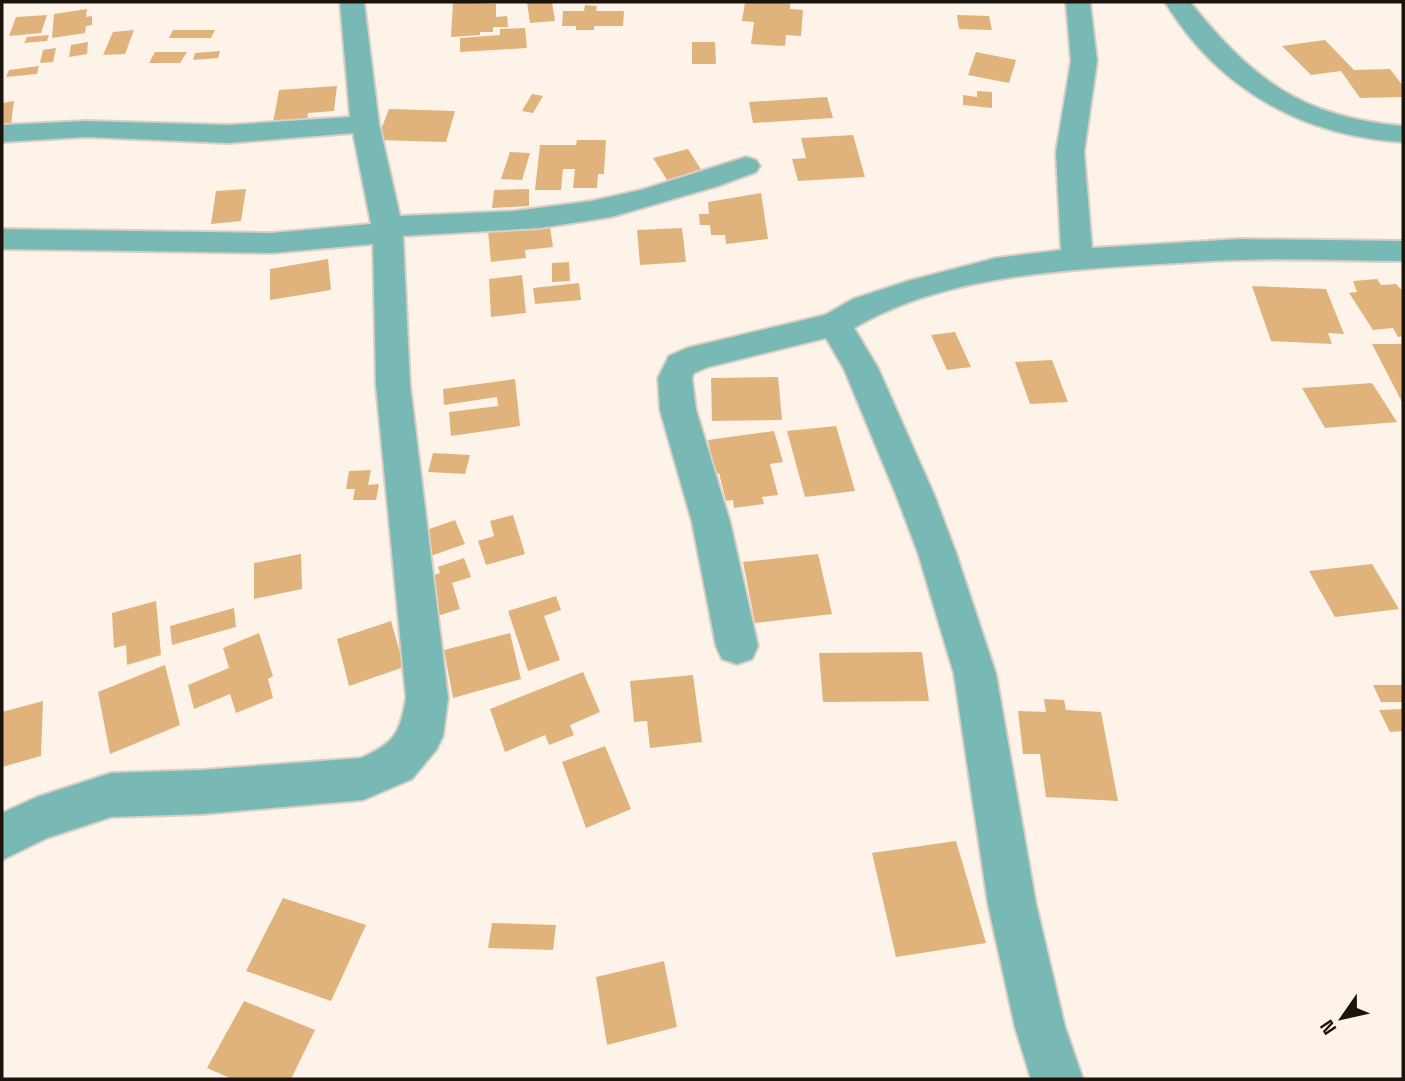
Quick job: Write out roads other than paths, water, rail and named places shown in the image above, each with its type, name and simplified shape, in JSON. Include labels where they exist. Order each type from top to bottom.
[{"type":"street","points":[[2,837],[37,819],[111,795],[202,792],[363,779],[396,764],[421,736],[427,698],[393,385],[388,230],[365,124],[352,2]]},
{"type":"street","points":[[1077,259],[1070,152],[1084,61],[1078,2]]},
{"type":"street","points":[[1177,2],[1198,30],[1255,87],[1293,109],[1319,120],[1359,130],[1403,134]]},
{"type":"street","points":[[2,134],[86,129],[228,134],[365,124]]},
{"type":"street","points":[[2,239],[272,243],[388,230],[524,220],[591,211],[680,189],[746,166]]},
{"type":"street","points":[[737,646],[711,522],[678,410],[675,378],[681,365],[699,357],[835,324],[865,307],[908,292],[996,269],[1077,259],[1240,248],[1403,250]]},
{"type":"street","points":[[835,324],[861,368],[916,497],[937,553],[975,674],[1012,904],[1040,1027],[1057,1079]]}]
